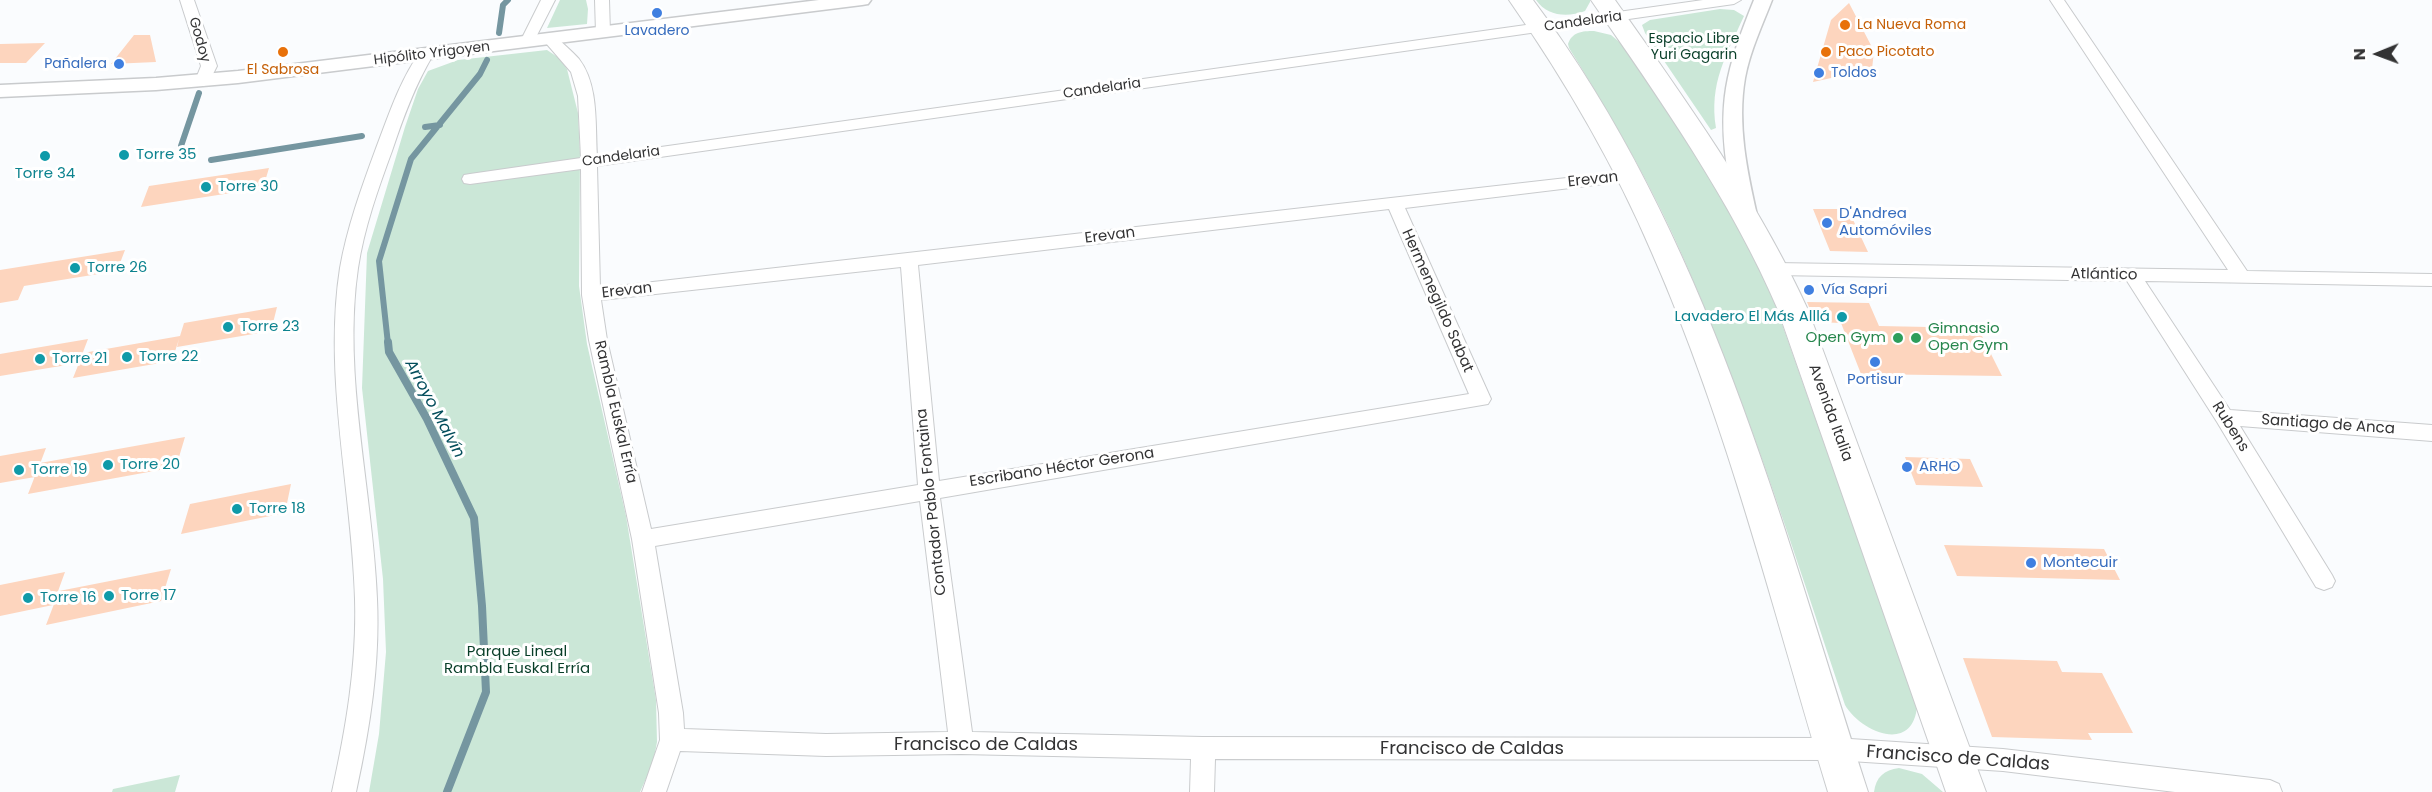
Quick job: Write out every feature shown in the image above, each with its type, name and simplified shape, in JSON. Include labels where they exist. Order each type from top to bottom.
[{"type":"main road","points":[[1521,0],[1542,27],[1583,94],[1628,176],[1673,267],[1715,374],[1770,536],[1848,792]]},
{"type":"main road","name":"Avenida Italia","points":[[1610,9],[1675,103],[1775,269],[1793,310],[1960,775]]},
{"type":"street","name":"Godoy","points":[[187,0],[208,66],[203,81]]},
{"type":"street","points":[[527,42],[548,0]]},
{"type":"street","points":[[602,0],[603,33]]},
{"type":"street","name":"Hipólito Yrigoyen","points":[[0,91],[203,81],[862,0]]},
{"type":"street","name":"Candelaria","points":[[470,179],[1542,27],[1610,9],[1734,0]]},
{"type":"street","points":[[1747,220],[1736,164],[1732,118],[1740,61],[1763,0]]},
{"type":"street","points":[[2057,0],[2242,277]]},
{"type":"street","name":"Rambla Euskal Erría","points":[[550,39],[573,62],[579,72],[585,96],[589,162],[591,295],[598,340],[643,539],[671,713],[672,740],[654,792]]},
{"type":"street","points":[[344,792],[362,699],[366,643],[363,568],[346,353],[347,284],[354,241],[367,197],[405,92],[425,55]]},
{"type":"street","name":"Erevan","points":[[591,295],[1628,176]]},
{"type":"street","name":"Hermenegildo Sabat","points":[[1394,202],[1481,399]]},
{"type":"street","name":"Contador Pablo Fontaina","points":[[909,260],[929,490],[961,743]]},
{"type":"street","name":"Atlántico","points":[[1775,269],[2432,280]]},
{"type":"street","name":"Rubens","points":[[2132,275],[2224,417],[2324,581]]},
{"type":"street","name":"Escribano Héctor Gerona","points":[[643,539],[1481,399]]},
{"type":"street","name":"Santiago de Anca","points":[[2224,417],[2432,433]]},
{"type":"street","name":"Francisco de Caldas","points":[[672,740],[826,745],[961,743],[1203,748],[1835,749],[1960,775],[2003,760],[2270,792]]},
{"type":"street","points":[[1202,792],[1203,748]]},
{"type":"green space","points":[[560,0],[586,0],[587,24],[547,28]]},
{"type":"green space","points":[[1536,0],[1590,0],[1590,2],[1585,11],[1564,15],[1546,9]]},
{"type":"green space","name":"Espacio Libre Yuri Gagarin","points":[[1720,9],[1734,10],[1744,16],[1725,57],[1717,83],[1714,112],[1716,128],[1711,130],[1645,33],[1642,25],[1650,20]]},
{"type":"green space","points":[[1594,31],[1611,35],[1623,45],[1685,139],[1743,236],[1760,270],[1775,304],[1917,707],[1913,722],[1906,730],[1896,734],[1885,734],[1873,730],[1852,715],[1845,705],[1765,467],[1698,292],[1637,163],[1569,48],[1568,44],[1575,35]]},
{"type":"green space","name":"Parque Lineal Rambla Euskal Erría","points":[[547,50],[559,58],[567,69],[578,113],[579,286],[587,344],[626,516],[656,700],[657,742],[653,763],[640,792],[369,792],[379,734],[386,652],[383,579],[362,388],[367,253],[405,127],[418,89],[428,71],[458,60]]},
{"type":"green space","points":[[1899,768],[1922,774],[1943,792],[1874,792],[1882,775],[1889,770]]},
{"type":"green space","points":[[180,775],[175,792],[112,792],[113,789]]},
{"type":"building","points":[[1849,3],[1874,51],[1872,69],[1813,82],[1831,20]]},
{"type":"building","points":[[134,35],[150,35],[156,62],[111,64]]},
{"type":"building","points":[[45,43],[26,63],[0,63],[0,44]]},
{"type":"building","name":"Torre 30","points":[[269,168],[263,188],[141,207],[149,186]]},
{"type":"building","points":[[1813,209],[1848,209],[1868,252],[1830,251]]},
{"type":"building","name":"Torre 26","points":[[125,250],[117,271],[24,286],[18,300],[0,303],[0,270]]},
{"type":"building","points":[[1807,302],[1869,303],[1879,326],[1978,328],[2002,376],[1861,374],[1841,323],[1815,322]]},
{"type":"building","points":[[277,307],[271,331],[177,347],[179,339],[172,361],[73,378],[79,363],[0,376],[0,354],[88,339],[80,360],[83,353],[180,336],[184,323]]},
{"type":"building","name":"Torre 20","points":[[185,437],[176,467],[28,494],[40,463]]},
{"type":"building","name":"Torre 19","points":[[46,448],[35,477],[0,483],[0,456]]},
{"type":"building","points":[[1905,457],[1970,459],[1983,487],[1916,485]]},
{"type":"building","name":"Torre 18","points":[[291,484],[285,513],[181,534],[190,504]]},
{"type":"building","name":"Montecuir","points":[[1944,545],[2104,549],[2120,580],[1957,576]]},
{"type":"building","name":"Torre 17","points":[[171,569],[161,601],[46,625],[59,591]]},
{"type":"building","name":"Torre 16","points":[[65,572],[53,605],[0,616],[0,585]]},
{"type":"building","points":[[1963,658],[2057,661],[2062,672],[2102,673],[2133,733],[2088,733],[2092,740],[1992,737]]},
{"type":"waterway","name":"Arroyo Malvín","points":[[499,33],[503,5],[508,0]]},
{"type":"waterway","name":"Arroyo Malvín","points":[[438,125],[480,74],[487,60]]},
{"type":"waterway","points":[[181,146],[199,93]]},
{"type":"waterway","name":"Arroyo Malvín","points":[[388,344],[379,261],[411,159],[438,125]]},
{"type":"waterway","points":[[425,127],[438,125]]},
{"type":"waterway","points":[[211,160],[362,136]]},
{"type":"waterway","name":"Arroyo Malvín","points":[[388,342],[389,352],[427,419],[474,518],[482,606],[486,692],[447,792]]},
{"type":"place","name":"Lavadero","points":[[657,13]]},
{"type":"place","name":"La Nueva Roma","points":[[1845,25]]},
{"type":"place","name":"El Sabrosa","points":[[283,52]]},
{"type":"place","name":"Paco Picotato","points":[[1826,52]]},
{"type":"place","name":"Pañalera","points":[[119,64]]},
{"type":"place","name":"Toldos","points":[[1819,73]]},
{"type":"place","name":"Torre 35","points":[[124,155]]},
{"type":"place","name":"Torre 34","points":[[45,156]]},
{"type":"place","name":"Torre 30","points":[[206,187]]},
{"type":"place","name":"D'Andrea Automóviles","points":[[1827,223]]},
{"type":"place","name":"Torre 26","points":[[75,268]]},
{"type":"place","name":"Vía Sapri","points":[[1809,290]]},
{"type":"place","name":"Lavadero El Más Alllá","points":[[1842,317]]},
{"type":"place","name":"Torre 23","points":[[228,327]]},
{"type":"place","name":"Open Gym","points":[[1898,338]]},
{"type":"place","name":"Gimnasio Open Gym","points":[[1916,338]]},
{"type":"place","name":"Torre 22","points":[[127,357]]},
{"type":"place","name":"Torre 21","points":[[40,359]]},
{"type":"place","name":"Portisur","points":[[1875,362]]},
{"type":"place","name":"Torre 20","points":[[108,465]]},
{"type":"place","name":"ARHO","points":[[1907,467]]},
{"type":"place","name":"Torre 19","points":[[19,470]]},
{"type":"place","name":"Torre 18","points":[[237,509]]},
{"type":"place","name":"Montecuir","points":[[2031,563]]},
{"type":"place","name":"Torre 17","points":[[109,596]]},
{"type":"place","name":"Torre 16","points":[[28,598]]}]
